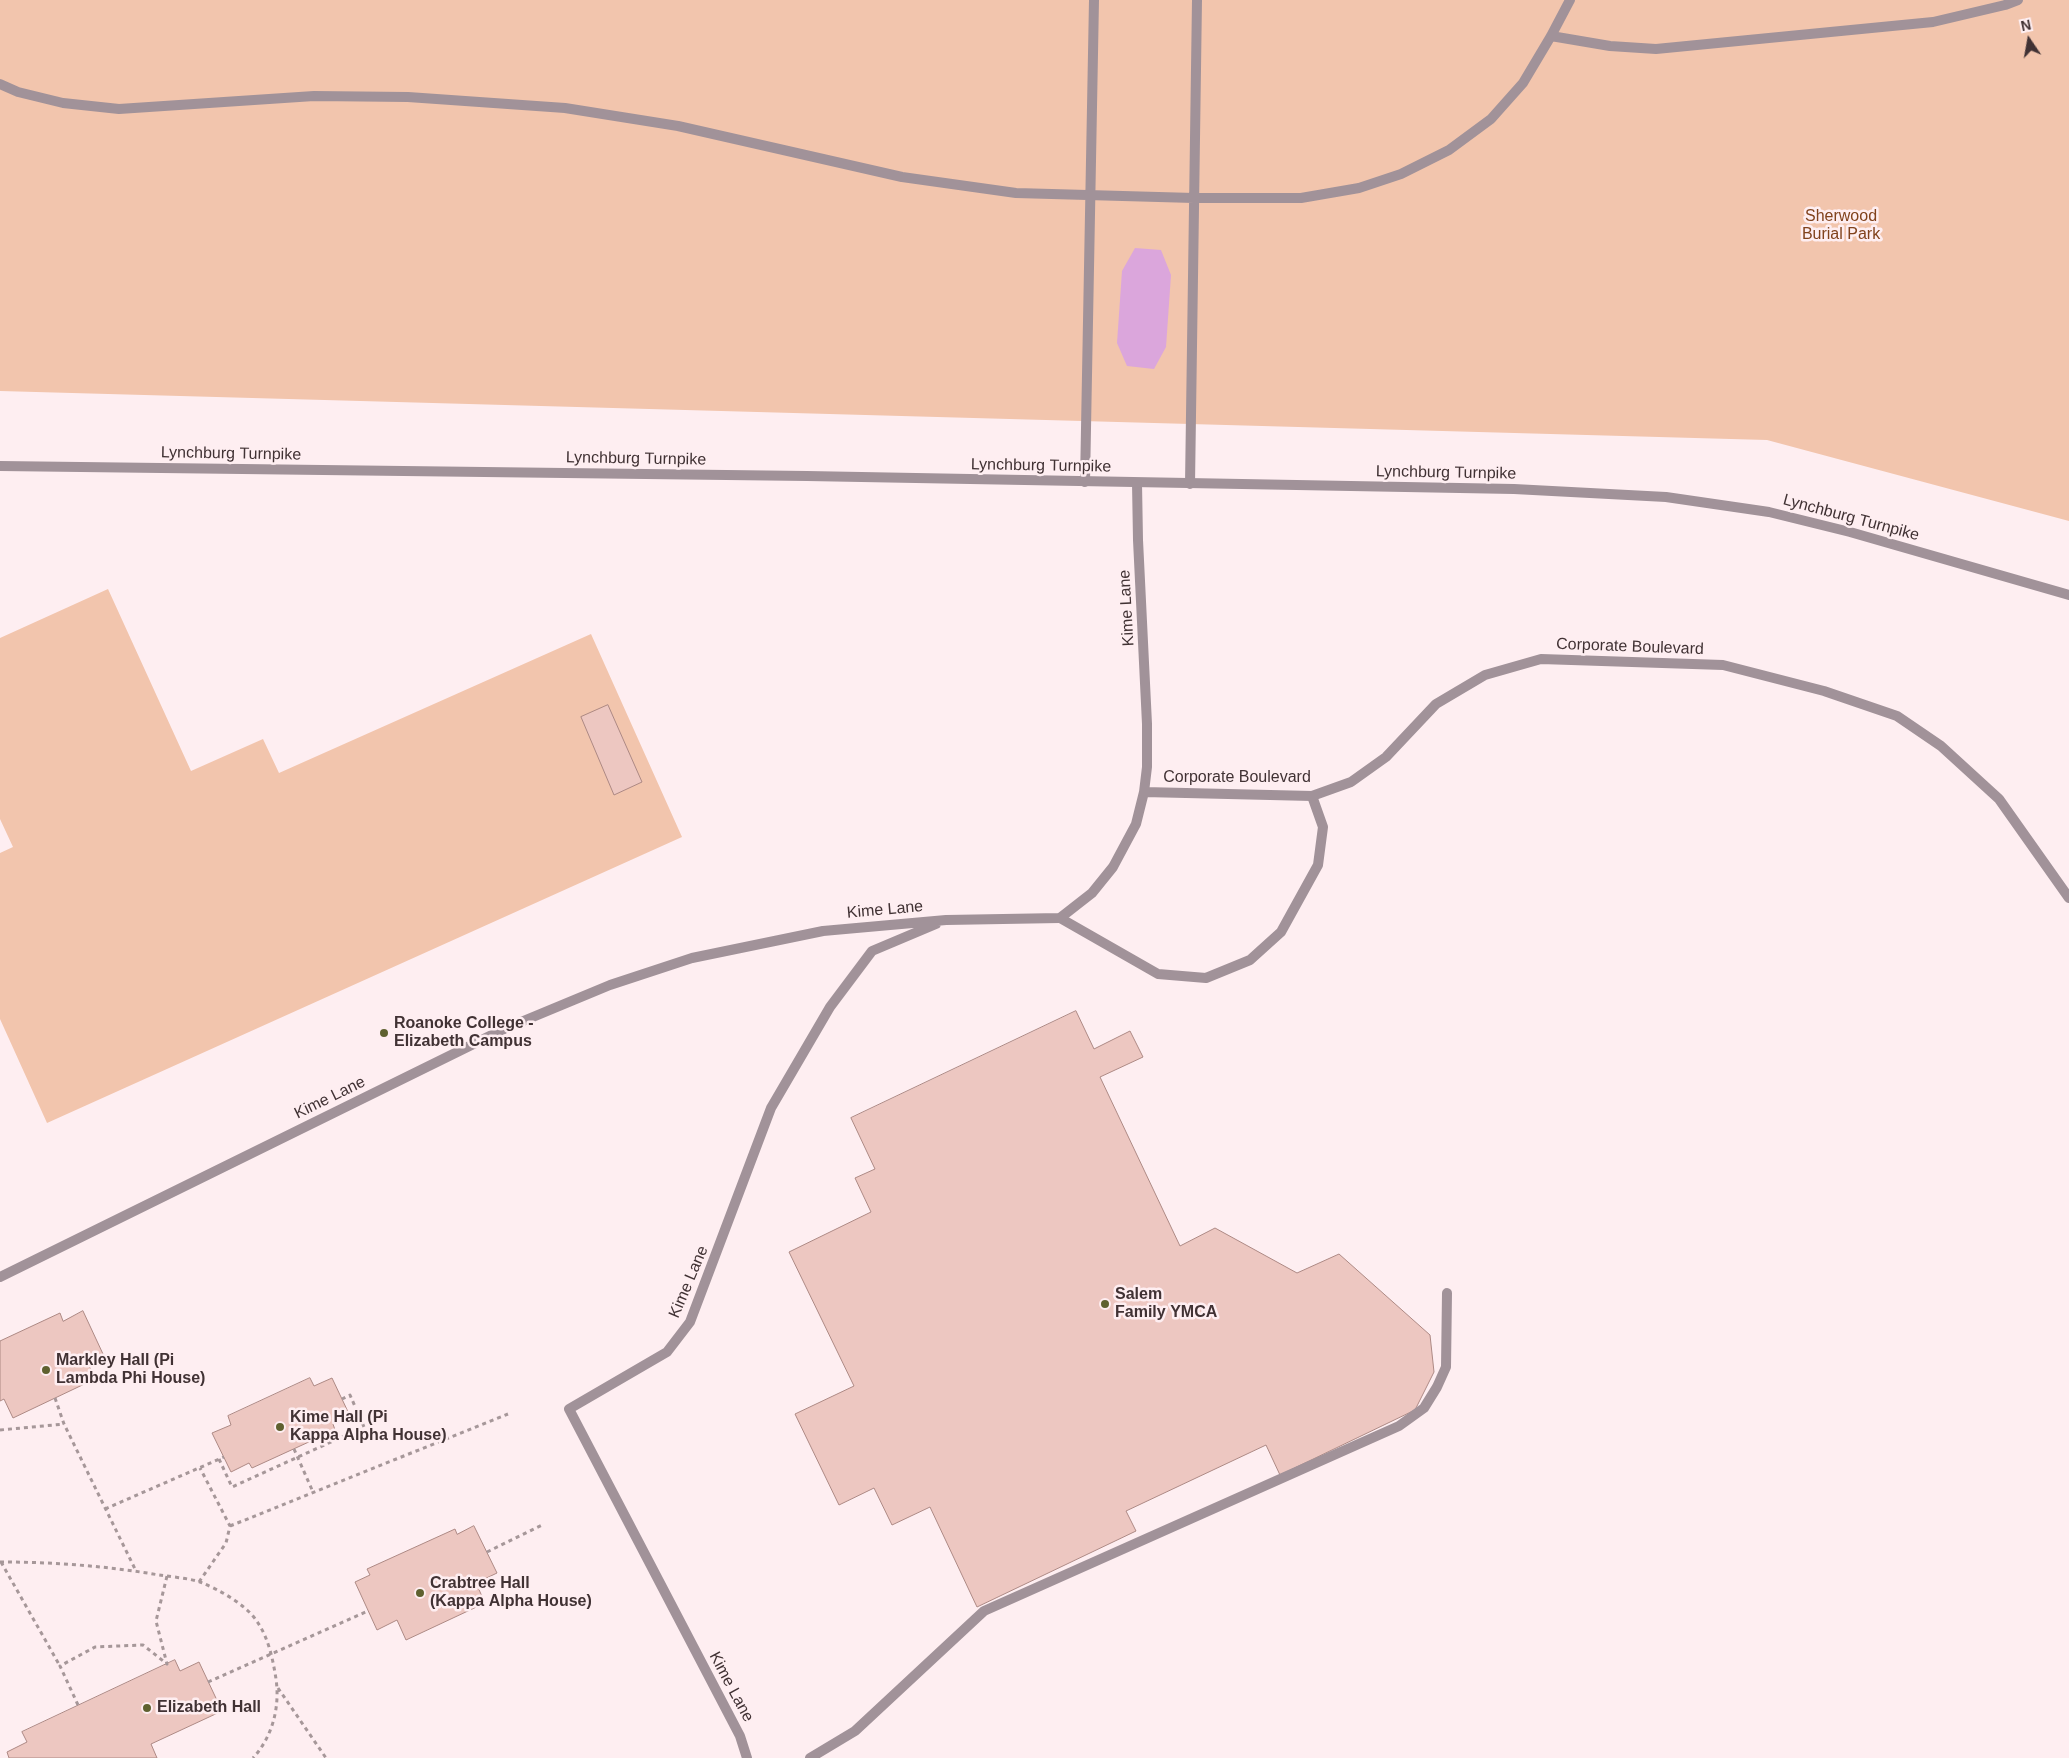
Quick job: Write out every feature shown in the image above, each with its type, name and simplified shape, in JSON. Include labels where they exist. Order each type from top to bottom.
[{"type":"street","points":[[1085,482],[1092,195],[1094,0]]},
{"type":"street","points":[[1190,484],[1197,0]]},
{"type":"street","points":[[0,84],[18,92],[63,103],[120,109],[314,96],[408,97],[565,108],[678,126],[902,177],[1016,193],[1194,198],[1301,198],[1359,188],[1401,174],[1449,150],[1491,119],[1523,83],[1552,36],[1570,0]]},
{"type":"street","points":[[1552,36],[1610,46],[1656,48],[1933,22],[2005,5],[2018,0]]},
{"type":"street","name":"Lynchburg Turnpike","points":[[0,466],[817,476],[1514,489],[1666,497],[1778,514],[1850,532],[2069,595]]},
{"type":"street","name":"Kime Lane","points":[[0,1277],[495,1033],[610,985],[692,958],[824,931],[946,920],[1060,918],[1092,892],[1113,867],[1136,824],[1144,792],[1147,767],[1147,724],[1137,482]]},
{"type":"street","name":"Corporate Boulevard","points":[[1144,792],[1312,796],[1351,782],[1386,757],[1436,704],[1485,675],[1541,659],[1724,665],[1824,692],[1897,716],[1941,746],[1999,799],[2069,898]]},
{"type":"street","points":[[1060,918],[1158,974],[1206,978],[1250,960],[1281,932],[1318,865],[1323,827],[1312,796]]},
{"type":"street","name":"Kime Lane","points":[[746,1758],[740,1736],[569,1409],[667,1352],[690,1322],[771,1108],[830,1007],[872,951],[946,920]]},
{"type":"street","points":[[810,1758],[855,1731],[984,1611],[1399,1426],[1424,1408],[1437,1387],[1446,1367],[1447,1293]]},
{"type":"path","points":[[219,1459],[232,1487],[364,1427],[350,1395],[342,1399]]},
{"type":"path","points":[[55,1398],[64,1424],[136,1571]]},
{"type":"path","points":[[230,1526],[508,1414]]},
{"type":"path","points":[[0,1430],[64,1424]]},
{"type":"path","points":[[294,1449],[313,1492]]},
{"type":"path","points":[[106,1508],[224,1457]]},
{"type":"path","points":[[199,1582],[226,1544],[230,1526],[200,1468]]},
{"type":"path","points":[[487,1552],[544,1524]]},
{"type":"path","points":[[78,1705],[60,1666],[0,1562],[34,1562],[136,1571],[199,1582],[230,1596],[256,1620],[272,1653],[278,1688],[274,1721],[262,1748],[254,1758]]},
{"type":"path","points":[[60,1666],[95,1647],[117,1645],[143,1645],[167,1664],[156,1621],[166,1576]]},
{"type":"path","points":[[208,1682],[368,1611]]},
{"type":"path","points":[[278,1688],[326,1758]]},
{"type":"green space","name":"Sherwood Burial Park","points":[[0,0],[2069,0],[2069,521],[1767,440],[0,391]]},
{"type":"green space","points":[[108,589],[191,771],[263,739],[279,773],[591,634],[682,837],[47,1123],[0,1019],[0,853],[13,847],[0,819],[0,638]]},
{"type":"shaded area","points":[[1135,248],[1161,250],[1171,275],[1166,347],[1154,369],[1127,366],[1117,343],[1122,271]]},
{"type":"building","points":[[608,705],[642,782],[614,795],[581,717]]},
{"type":"building","name":"Salem Family YMCA","points":[[1076,1011],[1094,1049],[1130,1031],[1143,1057],[1100,1077],[1180,1246],[1215,1228],[1297,1273],[1339,1254],[1430,1335],[1434,1372],[1415,1410],[1280,1475],[1266,1445],[1126,1511],[1136,1531],[977,1607],[930,1507],[892,1525],[874,1488],[839,1505],[795,1414],[854,1386],[789,1252],[871,1212],[855,1178],[875,1169],[851,1118]]},
{"type":"building","name":"Markley Hall (Pi Lambda Phi House)","points":[[83,1311],[103,1354],[87,1361],[95,1379],[13,1418],[4,1399],[0,1401],[0,1341],[60,1313],[63,1321]]},
{"type":"building","name":"Kime Hall (Pi Kappa Alpha House)","points":[[310,1378],[314,1386],[332,1378],[350,1416],[333,1424],[335,1430],[252,1468],[249,1463],[231,1472],[212,1433],[231,1425],[228,1416]]},
{"type":"building","name":"Crabtree Hall (Kappa Alpha House)","points":[[474,1526],[497,1573],[476,1583],[485,1603],[406,1640],[397,1620],[377,1630],[355,1582],[370,1575],[367,1569],[455,1529],[457,1534]]},
{"type":"building","name":"Elizabeth Hall","points":[[175,1660],[180,1671],[199,1662],[222,1711],[151,1744],[157,1758],[9,1758],[7,1752],[27,1742],[22,1732]]},
{"type":"place","name":"Roanoke College - Elizabeth Campus","points":[[384,1033]]},
{"type":"place","name":"Salem Family YMCA","points":[[1105,1304]]},
{"type":"place","name":"Markley Hall (Pi Lambda Phi House)","points":[[46,1370]]},
{"type":"place","name":"Kime Hall (Pi Kappa Alpha House)","points":[[280,1427]]},
{"type":"place","name":"Crabtree Hall (Kappa Alpha House)","points":[[420,1593]]},
{"type":"place","name":"Elizabeth Hall","points":[[147,1708]]}]
